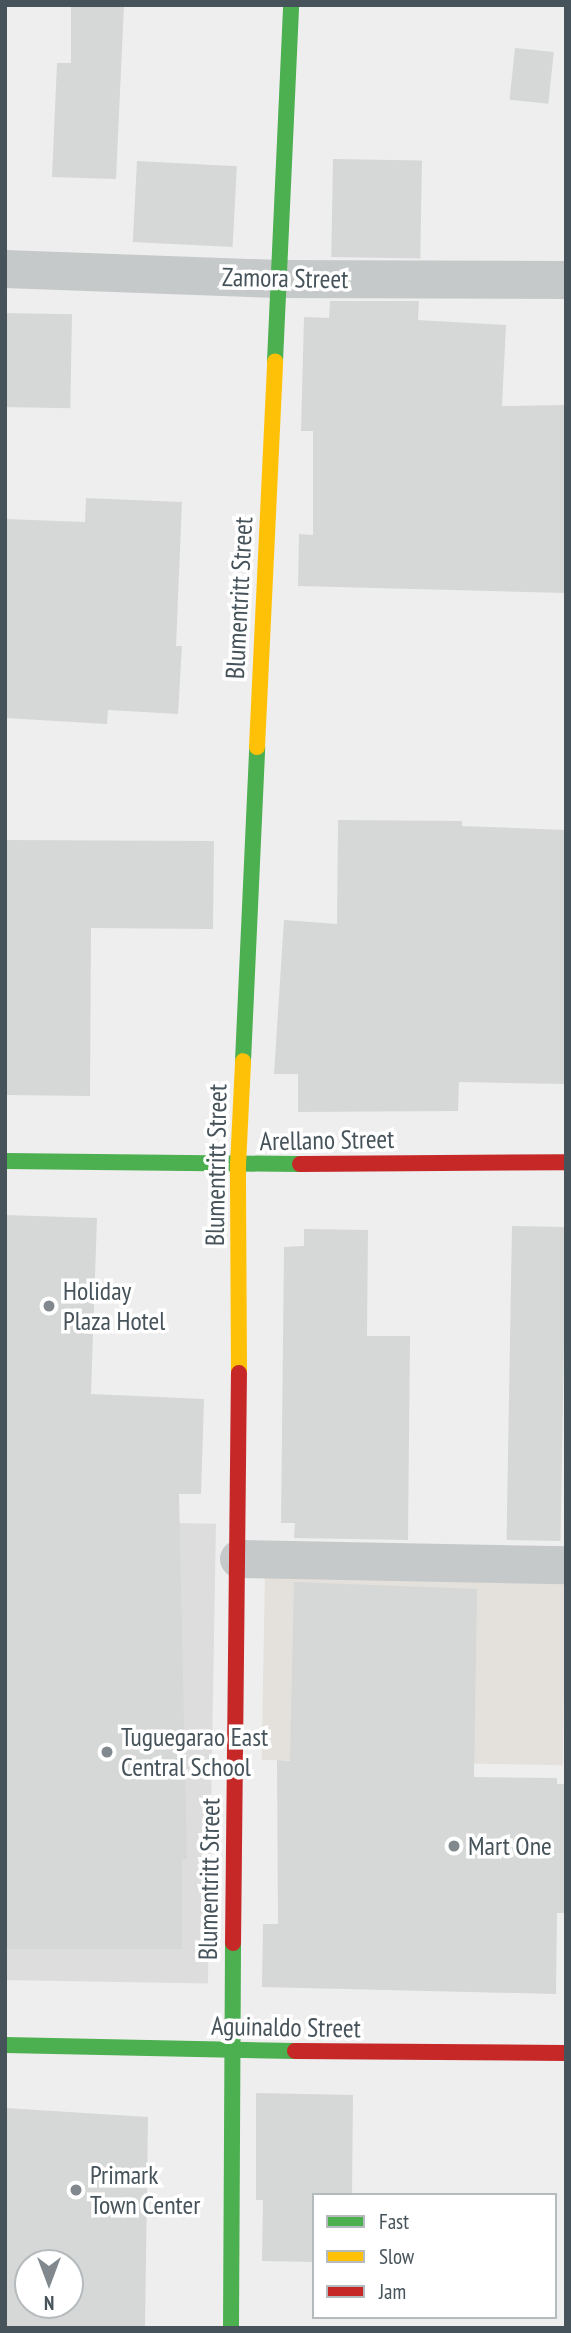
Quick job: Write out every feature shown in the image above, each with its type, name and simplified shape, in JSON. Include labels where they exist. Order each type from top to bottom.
[{"type":"street","name":"Blumentritt Street","points":[[231,2328],[231,2051],[239,1559],[238,1166],[291,5]]},
{"type":"street","name":"Zamora Street","points":[[5,270],[278,279],[566,280]]},
{"type":"street","name":"Arellano Street","points":[[5,1161],[238,1166],[566,1162]]},
{"type":"street","points":[[239,1559],[566,1564]]},
{"type":"street","name":"Aguinaldo Street","points":[[5,2045],[231,2051],[566,2053]]},
{"type":"shaded area","name":"Tuguegarao East Central School","points":[[5,1520],[216,1524],[208,1984],[5,1980]]},
{"type":"shaded area","points":[[265,1570],[566,1575],[563,1765],[262,1760]]},
{"type":"building","points":[[71,5],[124,5],[116,179],[52,177],[57,63],[71,63]]},
{"type":"building","points":[[515,48],[554,52],[548,104],[510,100]]},
{"type":"building","points":[[333,159],[422,161],[420,259],[331,257]]},
{"type":"building","points":[[137,161],[237,166],[233,247],[133,242]]},
{"type":"building","points":[[330,301],[419,301],[418,320],[506,325],[502,406],[566,405],[566,593],[298,586],[299,534],[313,535],[313,431],[301,431],[304,317],[329,318]]},
{"type":"building","points":[[5,313],[72,314],[70,408],[5,407]]},
{"type":"building","points":[[86,498],[182,502],[176,646],[182,646],[178,714],[108,710],[107,724],[5,718],[5,519],[85,522]]},
{"type":"building","points":[[338,820],[462,821],[462,826],[566,830],[566,1084],[459,1082],[458,1111],[298,1112],[298,1074],[274,1074],[284,920],[337,924]]},
{"type":"building","points":[[5,840],[214,841],[213,929],[91,928],[90,1096],[5,1095]]},
{"type":"building","name":"Tuguegarao East Central School","points":[[5,1215],[97,1218],[91,1394],[204,1399],[201,1494],[179,1494],[187,1859],[182,1859],[182,1949],[5,1949]]},
{"type":"building","points":[[512,1226],[566,1227],[561,1541],[507,1540]]},
{"type":"building","points":[[304,1229],[368,1230],[367,1336],[410,1336],[408,1540],[294,1538],[295,1523],[281,1523],[284,1247],[304,1246]]},
{"type":"building","points":[[294,1582],[477,1589],[474,1777],[557,1778],[557,1784],[566,1784],[566,1913],[557,1913],[556,1994],[262,1987],[263,1924],[278,1924],[277,1760],[290,1761]]},
{"type":"building","points":[[256,2093],[353,2095],[352,2193],[312,2193],[312,2262],[262,2261],[263,2200],[256,2200]]},
{"type":"building","name":"Primark Town Center","points":[[5,2108],[148,2117],[145,2328],[5,2328]]},
{"type":"traffic: fast","points":[[275,361],[291,5]]},
{"type":"traffic: fast","points":[[243,1061],[257,747]]},
{"type":"traffic: fast","points":[[5,1161],[300,1164]]},
{"type":"traffic: fast","points":[[231,2328],[233,1943]]},
{"type":"traffic: fast","points":[[5,2045],[295,2051]]},
{"type":"traffic: slow","points":[[257,747],[275,361]]},
{"type":"traffic: slow","points":[[239,1373],[238,1165],[243,1061]]},
{"type":"traffic: jam","points":[[300,1164],[566,1162]]},
{"type":"traffic: jam","points":[[233,1943],[239,1373]]},
{"type":"traffic: jam","points":[[295,2051],[566,2053]]},
{"type":"place","name":"Holiday Plaza Hotel","points":[[49,1306]]},
{"type":"place","name":"Tuguegarao East Central School","points":[[107,1752]]},
{"type":"place","name":"Mart One","points":[[454,1846]]},
{"type":"place","name":"Primark Town Center","points":[[76,2190]]}]
